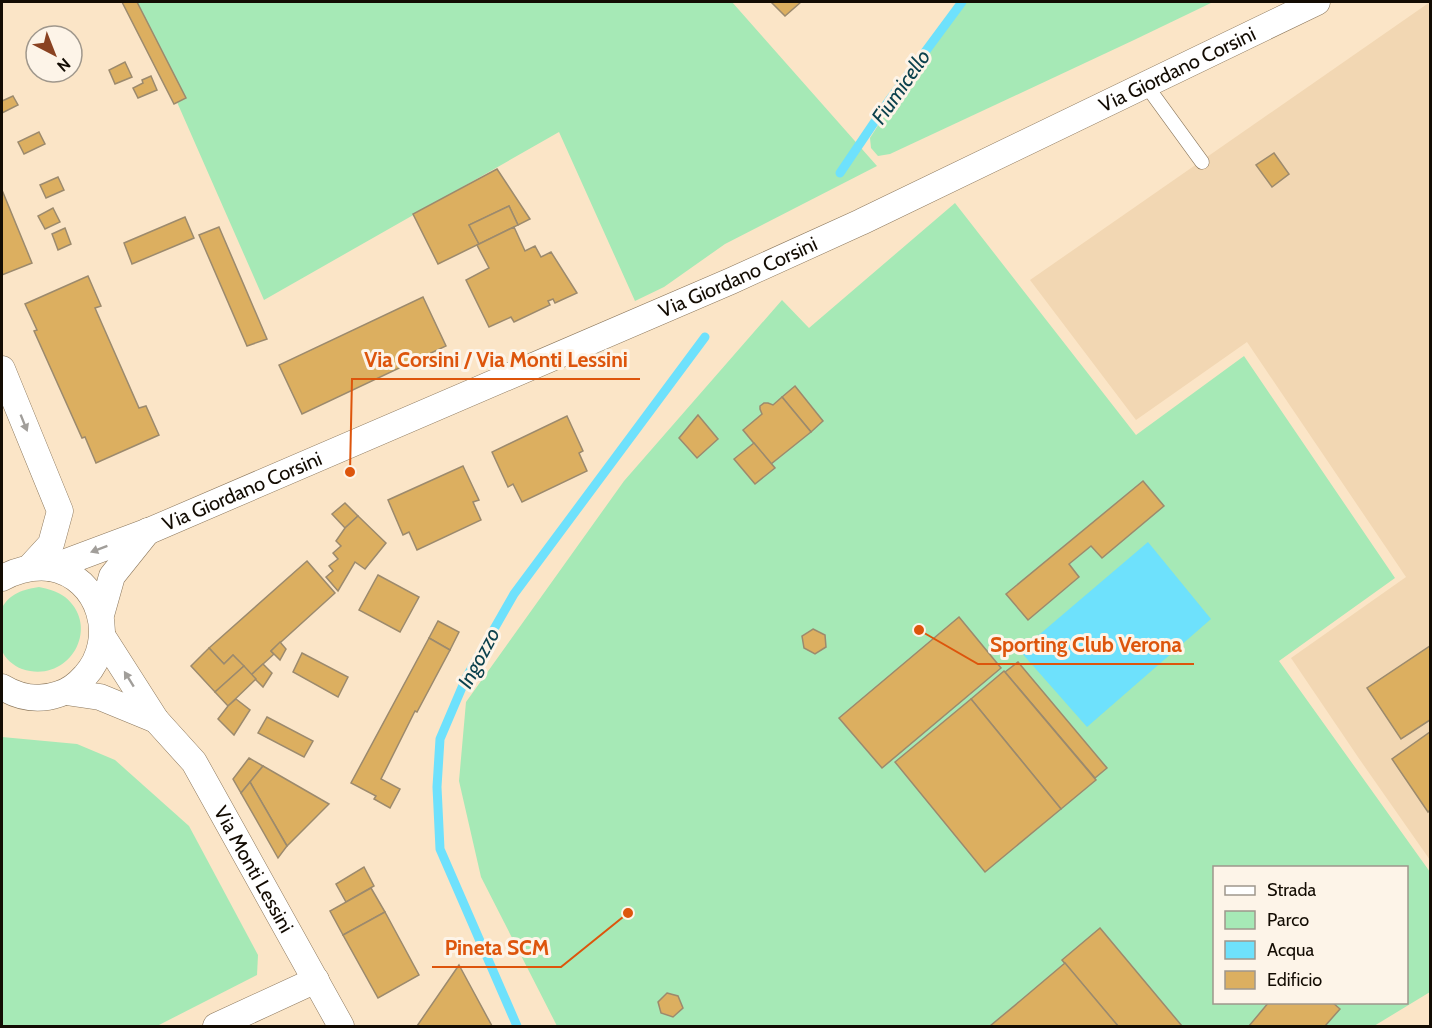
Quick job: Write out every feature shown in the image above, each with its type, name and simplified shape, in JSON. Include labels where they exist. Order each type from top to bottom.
[{"type":"street","name":"Via Giordano Corsini","points":[[2,578],[14,572],[39,568],[149,531],[731,281],[861,222],[1317,2]]},
{"type":"street","points":[[2,369],[60,511],[51,544],[39,568]]},
{"type":"street","name":"Via Giordano Corsini","points":[[66,692],[92,669],[99,654],[112,576],[149,531]]},
{"type":"street","name":"Via Monti Lessini","points":[[39,568],[61,572],[90,593],[102,626],[156,720],[194,762],[341,1026]]},
{"type":"street","points":[[5,692],[30,698],[48,698],[66,692]]},
{"type":"street","name":"Via Monti Lessini","points":[[66,692],[100,697],[156,720]]},
{"type":"street","points":[[216,1026],[316,980]]},
{"type":"lane","points":[[1146,85],[1202,162]]},
{"type":"shaded area","points":[[1430,2],[1430,860],[1291,658],[1406,577],[1247,342],[1136,420],[1030,280]]},
{"type":"green space","points":[[133,2],[732,2],[877,166],[725,244],[664,287],[635,301],[559,132],[264,300]]},
{"type":"green space","points":[[957,2],[1213,2],[890,154],[878,156],[871,148],[870,138]]},
{"type":"green space","points":[[955,203],[1136,435],[1244,356],[1395,578],[1279,661],[1430,872],[1430,992],[1374,1026],[557,1026],[481,877],[459,781],[466,702],[624,481],[782,300],[809,328]]},
{"type":"green space","points":[[39,587],[65,597],[76,609],[80,623],[80,637],[75,650],[66,661],[54,669],[39,672],[22,669],[10,661],[2,650],[1,636],[2,608],[5,603],[18,593]]},
{"type":"green space","points":[[2,737],[77,744],[115,760],[189,826],[258,955],[257,975],[157,1026],[2,1026]]},
{"type":"water","points":[[1148,542],[1211,619],[1087,727],[1020,651]]},
{"type":"building","points":[[122,2],[137,2],[186,98],[174,104]]},
{"type":"building","points":[[771,2],[801,2],[785,16]]},
{"type":"building","points":[[125,62],[132,77],[115,84],[109,70]]},
{"type":"building","points":[[151,76],[157,90],[138,98],[133,88]]},
{"type":"building","points":[[13,96],[18,105],[2,113],[2,101]]},
{"type":"building","points":[[39,132],[45,144],[24,154],[18,142]]},
{"type":"building","points":[[1274,153],[1289,174],[1272,187],[1256,165]]},
{"type":"building","points":[[497,169],[530,219],[518,225],[509,206],[469,225],[479,244],[438,264],[413,214]]},
{"type":"building","points":[[58,177],[64,190],[46,198],[40,185]]},
{"type":"building","points":[[2,190],[32,263],[2,275]]},
{"type":"building","points":[[509,206],[518,225],[479,244],[469,225]]},
{"type":"building","points":[[53,208],[60,222],[45,229],[38,216]]},
{"type":"building","points":[[185,217],[194,238],[132,264],[124,243]]},
{"type":"building","points":[[219,227],[267,339],[247,346],[199,235]]},
{"type":"building","points":[[514,227],[525,251],[535,246],[541,257],[551,252],[577,293],[555,303],[553,299],[548,301],[550,305],[514,322],[511,317],[489,327],[466,280],[489,268],[477,245]]},
{"type":"building","points":[[65,228],[71,244],[58,250],[52,234]]},
{"type":"building","points":[[88,276],[101,306],[95,308],[139,408],[146,406],[159,435],[96,463],[85,437],[82,438],[34,331],[37,330],[25,304]]},
{"type":"building","points":[[423,297],[446,346],[302,414],[279,365]]},
{"type":"building","points":[[795,386],[823,421],[811,432],[782,397]]},
{"type":"building","points":[[782,397],[811,432],[771,464],[743,430],[762,414],[760,406],[764,403],[773,405]]},
{"type":"building","points":[[698,415],[718,439],[697,458],[679,438]]},
{"type":"building","points":[[567,416],[583,451],[579,453],[587,471],[522,502],[513,484],[508,487],[492,452]]},
{"type":"building","points":[[754,443],[775,468],[755,484],[734,459]]},
{"type":"building","points":[[463,466],[479,500],[473,502],[481,520],[417,550],[409,532],[403,535],[388,500]]},
{"type":"building","points":[[1143,481],[1164,506],[1102,558],[1091,546],[1069,564],[1079,577],[1028,620],[1006,594]]},
{"type":"building","points":[[345,503],[358,516],[345,528],[332,514]]},
{"type":"building","points":[[358,516],[386,543],[365,569],[355,562],[338,591],[326,577],[333,571],[329,566],[338,559],[333,553],[341,546],[336,541],[345,528]]},
{"type":"building","points":[[307,561],[335,593],[271,651],[274,654],[251,675],[233,655],[224,664],[209,648]]},
{"type":"building","points":[[378,575],[419,597],[400,632],[359,610]]},
{"type":"building","points":[[959,617],[1001,668],[882,768],[839,718]]},
{"type":"building","points":[[438,621],[459,632],[450,650],[429,638]]},
{"type":"building","points":[[813,629],[825,635],[826,647],[815,654],[804,648],[802,636]]},
{"type":"building","points":[[429,638],[450,650],[417,712],[415,711],[381,779],[400,789],[390,808],[374,799],[376,796],[351,783]]},
{"type":"building","points":[[280,642],[286,649],[280,660],[271,651]]},
{"type":"building","points":[[1430,646],[1430,720],[1401,739],[1367,688]]},
{"type":"building","points":[[209,648],[224,664],[233,655],[244,666],[215,692],[191,666]]},
{"type":"building","points":[[302,653],[348,677],[338,697],[293,672]]},
{"type":"building","points":[[1018,662],[1107,768],[1095,778],[1005,672]]},
{"type":"building","points":[[263,664],[272,673],[263,687],[251,675]]},
{"type":"building","points":[[244,666],[256,679],[228,706],[215,692]]},
{"type":"building","points":[[1004,671],[1096,780],[1061,809],[971,699]]},
{"type":"building","points":[[236,699],[250,710],[234,735],[218,719]]},
{"type":"building","points":[[971,699],[1061,809],[985,872],[895,762]]},
{"type":"building","points":[[267,717],[313,741],[304,757],[258,733]]},
{"type":"building","points":[[1430,732],[1430,810],[1428,812],[1392,759]]},
{"type":"building","points":[[249,758],[263,766],[241,793],[233,779]]},
{"type":"building","points":[[263,766],[329,804],[287,846],[250,782]]},
{"type":"building","points":[[250,782],[287,846],[278,858],[241,793]]},
{"type":"building","points":[[364,867],[374,886],[346,902],[336,884]]},
{"type":"building","points":[[371,888],[385,912],[343,935],[330,911]]},
{"type":"building","points":[[385,912],[419,975],[378,998],[343,935]]},
{"type":"building","points":[[1100,928],[1182,1026],[1118,1026],[1062,960]]},
{"type":"building","points":[[1065,963],[1118,1026],[990,1026],[1020,1001]]},
{"type":"building","points":[[459,965],[492,1026],[417,1026]]},
{"type":"building","points":[[667,993],[678,996],[683,1008],[673,1017],[661,1013],[658,1002]]},
{"type":"building","points":[[1267,1004],[1334,1004],[1340,1009],[1325,1026],[1249,1026]]},
{"type":"waterway","name":"Fiumicello","points":[[840,173],[888,102],[962,2]]},
{"type":"waterway","name":"Ingozzo","points":[[517,1026],[440,849],[437,787],[440,739],[466,678],[514,594],[705,337]]},
{"type":"place","name":"Via Corsini / Via Monti Lessini","points":[[350,472]]},
{"type":"place","name":"Sporting Club Verona","points":[[919,630]]},
{"type":"place","name":"Pineta SCM","points":[[628,913]]}]
